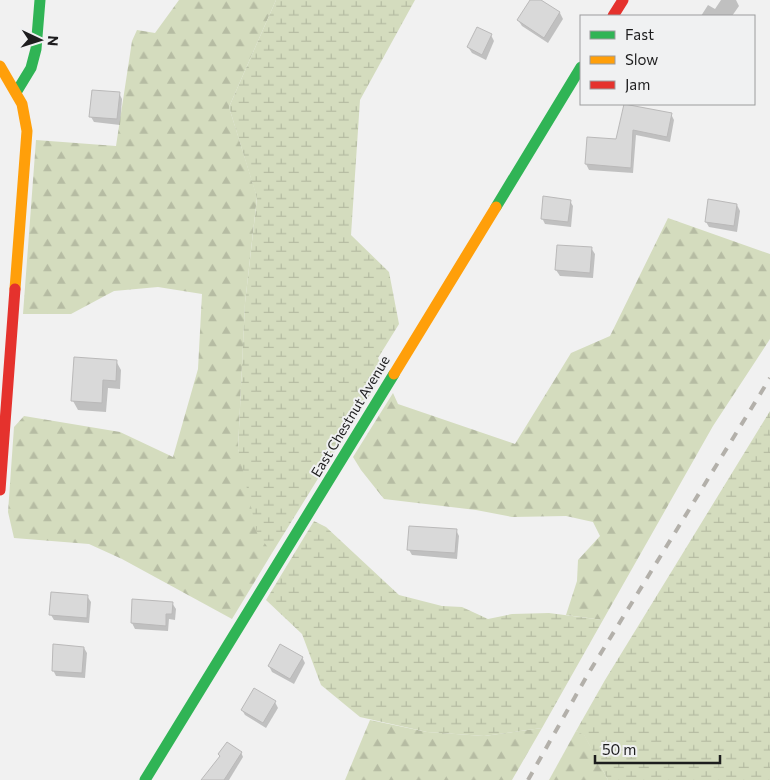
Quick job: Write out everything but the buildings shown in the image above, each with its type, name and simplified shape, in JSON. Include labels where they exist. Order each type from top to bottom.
[{"type":"street","points":[[17,91],[31,68],[36,49],[40,0]]},
{"type":"street","points":[[614,15],[623,0]]},
{"type":"street","points":[[0,66],[17,91],[24,109],[27,131],[0,490]]},
{"type":"street","name":"East Chestnut Avenue","points":[[145,780],[580,69]]},
{"type":"green space","points":[[179,0],[276,0],[229,107],[257,197],[245,303],[238,449],[272,553],[232,619],[122,559],[89,544],[14,538],[8,512],[14,427],[24,416],[120,432],[173,457],[198,369],[202,294],[158,287],[114,291],[71,314],[23,314],[36,140],[116,146],[132,41],[137,30],[155,33]]},
{"type":"green space","points":[[276,0],[415,0],[360,100],[351,235],[389,272],[399,324],[378,358],[384,372],[272,553],[257,533],[238,449],[245,303],[257,198],[229,107]]},
{"type":"green space","points":[[668,218],[770,254],[770,339],[713,426],[603,620],[566,615],[577,581],[578,560],[600,536],[593,522],[566,516],[512,517],[476,510],[384,499],[353,457],[393,393],[398,404],[515,444],[571,353],[610,336]]},
{"type":"green space","points":[[770,411],[770,780],[608,780],[584,735],[576,731],[605,680]]},
{"type":"green space","points":[[314,521],[326,527],[399,595],[442,606],[462,607],[488,619],[512,614],[549,613],[603,620],[542,728],[484,736],[427,732],[360,717],[321,685],[302,634],[266,600]]},
{"type":"green space","points":[[370,720],[427,732],[484,736],[542,728],[512,780],[345,780]]},
{"type":"green space","points":[[576,731],[584,734],[608,780],[549,780]]},
{"type":"railway","points":[[528,780],[588,674],[770,378]]},
{"type":"traffic: fast","points":[[17,91],[31,68],[36,49],[40,0]]},
{"type":"traffic: fast","points":[[496,207],[580,69]]},
{"type":"traffic: fast","points":[[145,780],[394,374]]},
{"type":"traffic: slow","points":[[0,66],[22,104],[27,131],[15,289]]},
{"type":"traffic: slow","points":[[394,374],[496,207]]},
{"type":"traffic: jam","points":[[614,15],[623,0]]},
{"type":"traffic: jam","points":[[0,490],[15,289]]}]
